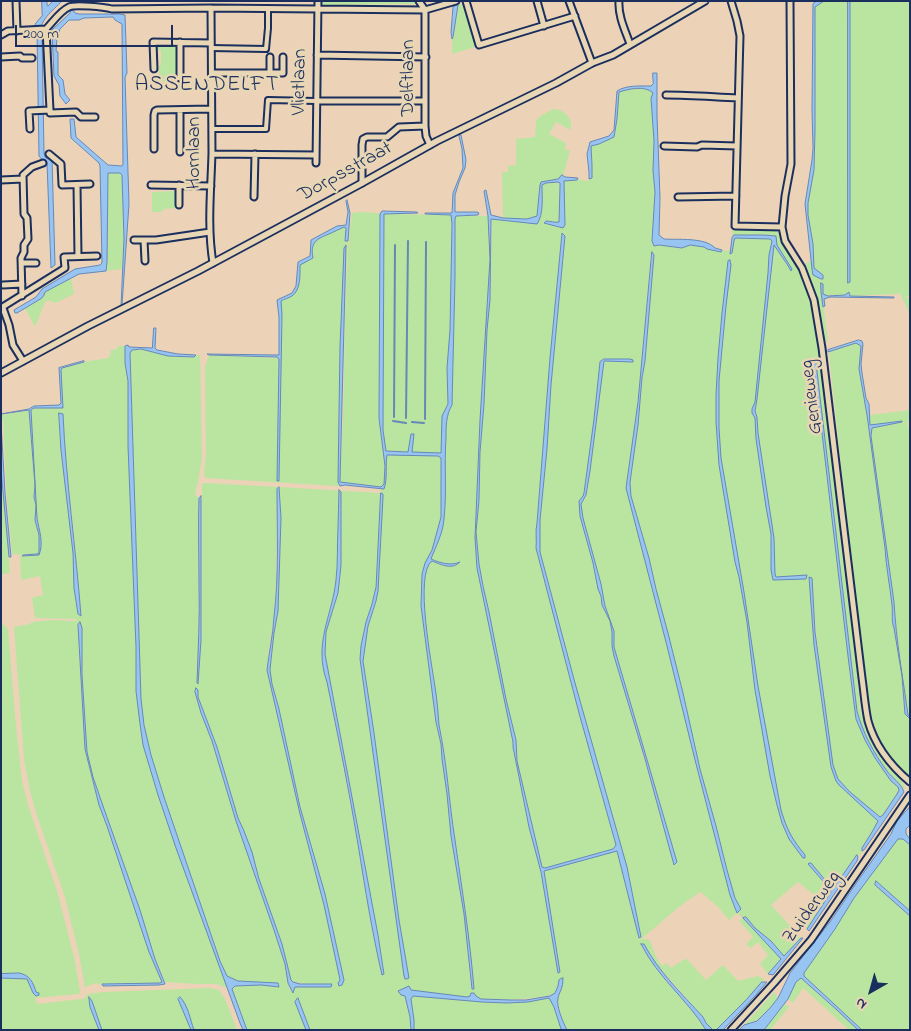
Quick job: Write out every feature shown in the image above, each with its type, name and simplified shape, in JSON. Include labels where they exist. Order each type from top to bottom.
[{"type":"street","points":[[16,1],[17,31]]},
{"type":"street","name":"Vlietlaan","points":[[316,163],[318,1]]},
{"type":"street","points":[[419,1],[425,10]]},
{"type":"street","points":[[1,36],[8,31],[44,29],[70,6],[104,4],[112,9],[211,8],[229,4],[268,8],[425,10],[456,1]]},
{"type":"street","points":[[466,1],[479,45],[575,16]]},
{"type":"street","points":[[538,1],[544,26]]},
{"type":"street","points":[[569,1],[592,63]]},
{"type":"street","points":[[619,1],[620,17],[630,44]]},
{"type":"street","name":"Dorpsstraat","points":[[1,373],[214,263],[430,145],[556,83],[592,63],[613,55],[705,1]]},
{"type":"street","points":[[731,1],[739,28],[736,226],[782,227]]},
{"type":"street","name":"Genieweg","points":[[790,1],[791,164],[782,227],[785,240],[802,268],[814,300],[822,348],[868,722],[880,748],[890,763],[910,782]]},
{"type":"street","name":"Hornlaan","points":[[211,8],[212,154],[210,232],[214,263]]},
{"type":"street","points":[[154,69],[154,42],[180,42],[266,49],[268,8]]},
{"type":"street","name":"Delftlaan","points":[[425,10],[425,126],[426,136],[430,145]]},
{"type":"street","points":[[44,29],[47,110]]},
{"type":"street","points":[[180,42],[180,78]]},
{"type":"street","points":[[317,55],[426,57]]},
{"type":"street","points":[[1,57],[20,56],[22,58],[32,58]]},
{"type":"street","points":[[270,57],[270,74]]},
{"type":"street","points":[[212,73],[283,74],[283,57]]},
{"type":"street","points":[[666,94],[738,98]]},
{"type":"street","points":[[212,129],[266,129],[268,100],[425,100]]},
{"type":"street","points":[[30,129],[29,111],[47,110],[50,113],[76,112],[81,117],[96,117]]},
{"type":"street","points":[[180,110],[180,152]]},
{"type":"street","points":[[154,148],[155,111],[211,110]]},
{"type":"street","points":[[362,183],[363,140],[368,137],[387,137],[399,126],[425,126]]},
{"type":"street","points":[[664,146],[737,146]]},
{"type":"street","points":[[49,154],[61,164],[62,185],[90,184]]},
{"type":"street","points":[[212,154],[316,155]]},
{"type":"street","points":[[254,197],[255,154]]},
{"type":"street","points":[[22,296],[21,258],[28,239],[28,218],[24,214],[23,175],[32,167],[43,163]]},
{"type":"street","points":[[1,180],[23,179]]},
{"type":"street","points":[[77,185],[78,256]]},
{"type":"street","points":[[151,185],[211,186]]},
{"type":"street","points":[[179,185],[179,205]]},
{"type":"street","points":[[678,197],[736,196]]},
{"type":"street","points":[[134,240],[156,240],[210,232]]},
{"type":"street","points":[[144,240],[145,261]]},
{"type":"street","points":[[23,360],[13,345],[9,325],[2,308],[65,268],[64,257],[97,256]]},
{"type":"street","points":[[22,263],[36,263]]},
{"type":"street","points":[[3,285],[22,284]]},
{"type":"street","name":"Zuiderweg","points":[[730,1030],[811,940],[910,795]]},
{"type":"green space","points":[[321,1],[414,1],[416,4],[324,5]]},
{"type":"green space","points":[[817,1],[910,1],[910,296],[907,296],[907,298],[910,298],[910,316],[900,293],[849,296],[822,295],[828,341],[825,341],[812,281],[804,264],[811,261],[805,204],[813,148],[812,6]]},
{"type":"green space","points":[[462,4],[475,47],[452,54],[452,39],[458,5]]},
{"type":"green space","points":[[156,44],[177,45],[178,81],[151,82],[151,75],[159,75],[159,66],[161,65],[161,50],[156,50],[156,52],[155,46]]},
{"type":"green space","points":[[647,88],[653,93],[651,98],[654,141],[653,171],[655,192],[652,241],[654,246],[682,248],[690,245],[721,252],[722,250],[730,251],[730,253],[735,238],[770,239],[791,270],[776,245],[774,235],[733,236],[732,229],[776,230],[798,263],[811,299],[817,327],[861,711],[870,738],[888,767],[901,780],[905,787],[904,792],[887,771],[873,749],[865,735],[857,711],[816,363],[814,360],[856,719],[875,758],[899,790],[880,817],[845,788],[835,773],[830,752],[820,669],[812,578],[809,577],[814,645],[829,750],[836,781],[878,821],[862,848],[862,851],[864,850],[858,857],[855,857],[834,887],[831,887],[815,868],[808,864],[831,892],[807,929],[805,928],[822,901],[798,882],[771,905],[801,938],[784,956],[746,917],[743,918],[737,913],[729,920],[701,892],[678,908],[641,939],[648,939],[662,966],[667,963],[671,968],[687,959],[706,980],[723,965],[738,981],[758,976],[764,979],[716,1030],[708,1026],[703,1017],[641,945],[648,957],[706,1030],[567,1030],[558,1002],[561,992],[559,980],[558,986],[552,995],[521,999],[490,1000],[398,990],[405,996],[411,1030],[310,1030],[299,999],[295,1002],[306,1030],[247,1030],[232,989],[235,986],[261,985],[279,987],[278,983],[238,981],[227,976],[220,961],[164,797],[144,725],[141,699],[131,350],[141,349],[168,356],[200,355],[202,457],[195,495],[200,498],[197,684],[201,640],[202,485],[206,483],[278,487],[276,584],[274,617],[268,654],[268,676],[300,814],[324,905],[340,980],[339,986],[344,980],[325,894],[300,807],[270,670],[278,611],[281,518],[279,487],[381,493],[381,489],[383,489],[379,486],[339,482],[339,486],[337,486],[205,478],[205,367],[209,355],[279,358],[277,300],[289,295],[295,289],[299,263],[310,256],[311,241],[332,229],[346,228],[345,241],[348,241],[343,323],[340,473],[343,408],[346,278],[352,213],[380,214],[379,418],[385,464],[383,430],[384,214],[451,215],[450,330],[447,368],[448,404],[442,416],[441,517],[432,550],[422,574],[421,606],[436,722],[441,744],[451,836],[464,914],[471,989],[473,989],[464,900],[428,643],[424,584],[427,570],[432,561],[447,566],[457,565],[459,562],[445,564],[431,559],[444,521],[446,421],[452,405],[455,219],[456,216],[488,216],[490,259],[475,538],[477,568],[529,827],[541,872],[558,973],[560,972],[544,871],[617,850],[639,938],[641,937],[627,867],[540,552],[540,520],[565,236],[562,234],[550,358],[536,548],[616,845],[613,849],[545,869],[542,867],[517,761],[516,740],[483,586],[476,532],[490,300],[491,219],[537,223],[542,210],[542,185],[558,182],[560,187],[559,223],[546,221],[545,223],[559,227],[565,225],[564,180],[577,179],[587,181],[592,178],[591,146],[614,137],[619,92]],"holes":[[[652,252],[654,255],[645,361],[630,483],[631,496],[649,558],[700,769],[727,870],[740,909],[736,911],[730,895],[626,488],[638,402]],[[604,359],[619,359],[633,362],[604,361],[590,471],[586,495],[581,504],[583,518],[605,606],[614,631],[614,647],[677,862],[675,865],[614,656],[610,621],[602,605],[580,516],[579,501],[584,493],[600,362]],[[340,491],[341,565],[338,593],[326,632],[325,654],[378,935],[383,975],[372,931],[358,845],[323,668],[323,643],[336,580]],[[378,558],[376,601],[368,626],[363,661],[399,920],[409,977],[407,979],[391,881],[360,659],[366,622],[376,587]],[[198,690],[198,697],[217,747],[238,818],[252,852],[259,879],[282,944],[291,980],[293,982],[330,987],[295,987],[293,993],[291,991],[275,933],[195,692]]]},
{"type":"green space","points":[[553,109],[564,112],[571,122],[571,130],[556,122],[549,134],[566,143],[565,149],[570,151],[563,176],[561,175],[558,179],[541,182],[537,216],[527,219],[503,218],[502,172],[508,172],[508,166],[516,165],[516,139],[535,137],[536,121],[539,117]]},
{"type":"green space","points":[[108,173],[122,174],[124,239],[122,269],[106,271],[107,262]]},
{"type":"green space","points":[[176,191],[176,208],[163,209],[162,212],[152,212],[152,192]]},
{"type":"green space","points":[[71,278],[74,294],[55,303],[48,300],[45,302],[35,327],[25,308],[42,298],[45,292]]},
{"type":"green space","points":[[857,343],[861,346],[859,369],[885,548],[893,622],[902,676],[905,714],[910,719],[910,778],[891,758],[879,738],[870,712],[851,557],[829,354],[831,351]]},
{"type":"green space","points":[[118,346],[125,346],[128,381],[128,446],[136,691],[143,745],[158,795],[228,988],[216,984],[165,982],[155,959],[140,910],[93,777],[87,752],[82,675],[82,628],[80,622],[78,625],[85,749],[99,805],[149,952],[162,982],[102,984],[103,986],[97,983],[85,988],[65,897],[37,816],[24,759],[14,627],[32,622],[53,620],[76,621],[77,619],[35,618],[32,598],[43,595],[40,576],[21,580],[20,556],[39,555],[40,553],[31,410],[46,406],[61,409],[62,368],[108,358],[111,350],[117,349]],"holes":[[[59,414],[63,414],[65,455],[81,616],[78,614],[74,588],[73,553],[61,450]]]},
{"type":"green space","points":[[29,410],[35,485],[35,521],[39,535],[39,553],[25,555],[12,554],[3,420],[1,415]]},
{"type":"green space","points":[[910,410],[910,421],[907,421],[910,436],[910,717],[908,715],[871,436],[872,428],[900,423],[870,425],[870,415]]},
{"type":"green space","points":[[1,468],[10,572],[6,574],[1,574]]},
{"type":"green space","points":[[1,623],[8,630],[22,781],[28,805],[57,891],[74,957],[80,991],[79,994],[35,998],[37,1004],[84,999],[88,994],[104,992],[209,988],[219,990],[225,999],[237,1030],[1,1030],[1,978],[28,979],[33,994],[36,992],[31,979],[1,974]]},
{"type":"green space","points":[[898,838],[903,839],[910,845],[910,911],[877,882],[875,885],[910,916],[910,1030],[862,1030],[804,976],[804,973],[854,898]]},
{"type":"green space","points":[[743,918],[782,959],[768,974],[760,964],[768,955],[758,942],[751,948],[746,944],[753,937],[739,921]]},
{"type":"green space","points":[[801,978],[858,1030],[849,1030],[803,988],[793,1003],[788,999],[796,982]]},
{"type":"green space","points":[[774,992],[778,998],[767,1011],[760,1018],[744,1025]]},
{"type":"green space","points":[[413,996],[507,1003],[549,998],[562,1030],[414,1030],[411,999]]},
{"type":"green space","points":[[785,1004],[789,1007],[770,1030],[764,1030]]},
{"type":"water","points":[[42,1],[47,1],[48,6],[53,1],[62,1],[41,26],[44,153],[47,159],[51,157],[52,159],[55,265],[51,268],[47,163],[39,156],[37,32],[35,24],[42,16]]},
{"type":"water","points":[[817,1],[824,1],[815,7],[814,170],[808,203],[808,215],[813,244],[814,268],[823,275],[823,279],[813,275],[805,204],[813,148],[813,4]]},
{"type":"water","points":[[848,1],[850,1],[850,282],[848,283]]},
{"type":"water","points":[[458,5],[453,37],[452,39],[453,7]]},
{"type":"water","points":[[71,10],[79,14],[125,15],[129,204],[122,305],[124,239],[122,175],[120,173],[108,173],[106,271],[79,274],[45,292],[42,298],[15,313],[14,310],[36,297],[42,289],[75,269],[100,265],[102,263],[100,166],[71,138],[70,119],[74,119],[76,137],[108,165],[122,166],[123,164],[122,24],[113,17],[84,18],[69,20],[60,29],[56,51],[58,52],[58,75],[63,80],[65,94],[70,100],[66,104],[60,96],[59,85],[54,76],[52,30]]},
{"type":"water","points":[[653,73],[657,73],[659,235],[664,239],[705,242],[722,250],[721,252],[690,245],[682,248],[654,246],[652,241],[655,192],[653,171],[654,141],[651,98],[653,93],[650,91],[637,88],[619,92],[614,137],[591,146],[592,178],[589,179],[587,154],[590,142],[609,136],[614,130],[617,91],[629,87],[651,86],[653,84]]},
{"type":"water","points":[[461,135],[466,160],[455,195],[455,212],[479,213],[478,215],[456,216],[455,219],[452,405],[446,425],[445,509],[442,529],[431,559],[446,564],[460,562],[450,566],[432,561],[427,569],[424,583],[424,601],[439,725],[466,914],[474,989],[472,989],[464,914],[451,836],[441,744],[436,722],[421,606],[422,574],[432,550],[441,517],[441,458],[438,456],[387,455],[384,489],[340,486],[338,482],[340,347],[344,248],[346,245],[340,482],[381,487],[384,484],[385,466],[379,418],[380,214],[382,211],[418,213],[384,214],[383,430],[386,451],[408,452],[411,434],[414,434],[412,452],[441,453],[442,416],[448,404],[447,368],[450,330],[452,224],[451,215],[425,213],[452,213],[453,193],[463,168],[459,136]]},
{"type":"water","points":[[562,175],[578,178],[577,180],[564,181],[565,225],[563,228],[544,223],[546,221],[559,222],[560,183],[558,182],[542,185],[542,210],[537,224],[491,219],[490,300],[476,532],[483,586],[516,740],[517,761],[542,867],[545,868],[613,849],[616,845],[536,548],[550,358],[562,233],[565,236],[540,520],[540,552],[627,867],[641,937],[639,938],[617,851],[544,871],[560,972],[558,973],[541,872],[529,827],[477,568],[475,538],[490,259],[488,216],[484,191],[486,190],[491,215],[503,218],[527,219],[537,216],[541,182],[558,179]]},
{"type":"water","points":[[347,200],[350,213],[348,241],[345,241],[346,228],[344,227],[317,240],[312,249],[313,258],[300,265],[297,290],[292,296],[281,301],[279,481],[277,481],[279,359],[277,357],[207,354],[279,355],[277,300],[292,293],[296,286],[298,262],[310,256],[311,240],[337,226],[346,225]]},
{"type":"water","points":[[734,235],[776,236],[777,245],[792,269],[791,271],[774,245],[755,411],[774,538],[775,574],[776,577],[807,575],[806,579],[773,580],[771,570],[771,534],[756,439],[755,418],[752,413],[755,402],[769,255],[772,241],[770,239],[735,238],[732,253],[730,254]]},
{"type":"water","points":[[652,252],[654,255],[645,361],[630,483],[631,496],[668,633],[700,769],[735,898],[741,909],[737,913],[730,895],[626,488],[638,402]]},
{"type":"water","points":[[730,260],[719,381],[721,458],[758,686],[781,810],[790,834],[805,855],[805,858],[803,858],[789,839],[782,823],[770,776],[755,690],[747,622],[719,465],[716,395],[722,313],[728,261]]},
{"type":"water","points":[[821,283],[823,284],[823,294],[828,296],[845,295],[849,292],[850,296],[894,298],[830,297],[824,299],[825,306],[823,307]]},
{"type":"water","points":[[154,328],[156,328],[155,348],[157,350],[196,355],[194,357],[168,356],[141,349],[132,350],[130,353],[141,699],[144,725],[164,797],[220,961],[227,976],[238,981],[278,983],[279,987],[261,985],[235,986],[232,989],[247,1030],[243,1030],[240,1023],[176,848],[143,745],[140,724],[136,691],[128,446],[128,381],[125,346],[152,348]]},
{"type":"water","points":[[859,340],[863,344],[861,364],[866,398],[869,404],[870,425],[902,421],[872,428],[871,436],[894,602],[896,630],[910,719],[905,714],[902,676],[893,622],[885,548],[859,369],[861,346],[856,343],[828,352],[828,350]]},
{"type":"water","points":[[604,359],[630,359],[633,362],[604,361],[590,471],[586,495],[581,504],[605,606],[614,631],[614,647],[677,862],[674,865],[614,656],[610,621],[602,605],[580,516],[579,501],[584,493],[600,362]]},
{"type":"water","points":[[813,360],[816,363],[857,711],[865,735],[873,749],[887,771],[904,792],[862,851],[878,821],[839,785],[831,767],[814,645],[809,577],[812,578],[815,632],[833,765],[838,779],[850,792],[880,817],[899,790],[875,758],[856,719]]},
{"type":"water","points":[[84,361],[61,370],[63,408],[34,408],[31,410],[37,518],[41,546],[39,555],[22,556],[39,553],[39,535],[35,520],[35,485],[29,410],[1,414],[29,409],[34,406],[59,405],[61,403],[59,368]]},
{"type":"water","points":[[59,413],[63,414],[66,465],[81,616],[78,614],[74,588],[73,553],[61,450]]},
{"type":"water","points":[[1,423],[11,557],[9,557],[1,470]]},
{"type":"water","points":[[279,487],[281,518],[278,611],[270,670],[300,807],[325,894],[344,980],[342,985],[339,986],[340,980],[324,905],[300,814],[267,670],[276,601],[277,489]]},
{"type":"water","points":[[339,490],[341,492],[341,565],[338,593],[326,632],[325,654],[378,935],[384,974],[382,975],[355,824],[323,668],[323,642],[336,580]]},
{"type":"water","points":[[381,493],[383,497],[378,591],[368,626],[363,661],[399,920],[409,978],[407,979],[404,976],[360,659],[366,622],[376,587]]},
{"type":"water","points":[[201,496],[201,640],[198,684],[199,499]]},
{"type":"water","points":[[80,622],[82,628],[82,675],[87,752],[93,777],[165,984],[103,986],[102,984],[162,982],[149,952],[99,805],[85,749],[78,625]]},
{"type":"water","points":[[196,688],[217,747],[238,818],[252,852],[259,879],[282,944],[291,980],[300,984],[332,984],[331,987],[295,987],[293,993],[288,983],[285,964],[236,821],[212,741],[201,713],[195,692]]},
{"type":"water","points":[[910,807],[910,825],[906,829],[906,834],[910,839],[910,845],[903,839],[898,839],[854,898],[804,973],[804,976],[862,1030],[858,1030],[801,978],[796,982],[788,999],[764,1030],[739,1030],[744,1025],[757,1021],[778,998],[790,973],[830,922],[891,834],[897,821]]},
{"type":"water","points":[[857,855],[857,861],[809,931],[807,929],[831,892],[808,864],[811,863],[831,887],[834,887]]},
{"type":"water","points":[[876,881],[910,911],[910,916],[875,885]]},
{"type":"water","points":[[746,917],[784,956],[803,938],[773,975],[768,974],[781,959],[743,918]]},
{"type":"water","points":[[641,944],[644,944],[663,973],[713,1030],[706,1030],[664,978]]},
{"type":"water","points":[[19,973],[26,975],[39,995],[36,996],[33,993],[27,979],[1,978],[1,974]]},
{"type":"water","points":[[563,978],[558,1005],[567,1030],[561,1029],[549,998],[507,1003],[413,996],[411,999],[414,1030],[411,1030],[405,996],[401,995],[398,991],[409,986],[411,990],[467,997],[474,993],[481,999],[526,1000],[550,996],[555,993],[559,980]]},
{"type":"water","points":[[762,982],[767,982],[723,1030],[716,1030],[746,1000]]},
{"type":"water","points":[[89,997],[102,1030],[99,1030],[90,1007]]},
{"type":"water","points":[[180,997],[187,1008],[194,1030],[191,1030],[178,999]]},
{"type":"water","points":[[298,998],[310,1030],[306,1030],[295,1002]]},
{"type":"waterway","points":[[406,418],[408,241]]},
{"type":"waterway","points":[[425,419],[426,242]]},
{"type":"waterway","points":[[394,417],[395,245]]},
{"type":"waterway","points":[[393,421],[406,423]]},
{"type":"waterway","points":[[412,422],[424,423]]},
{"type":"district","name":"ASSENDELFT","points":[[207,86]]}]
